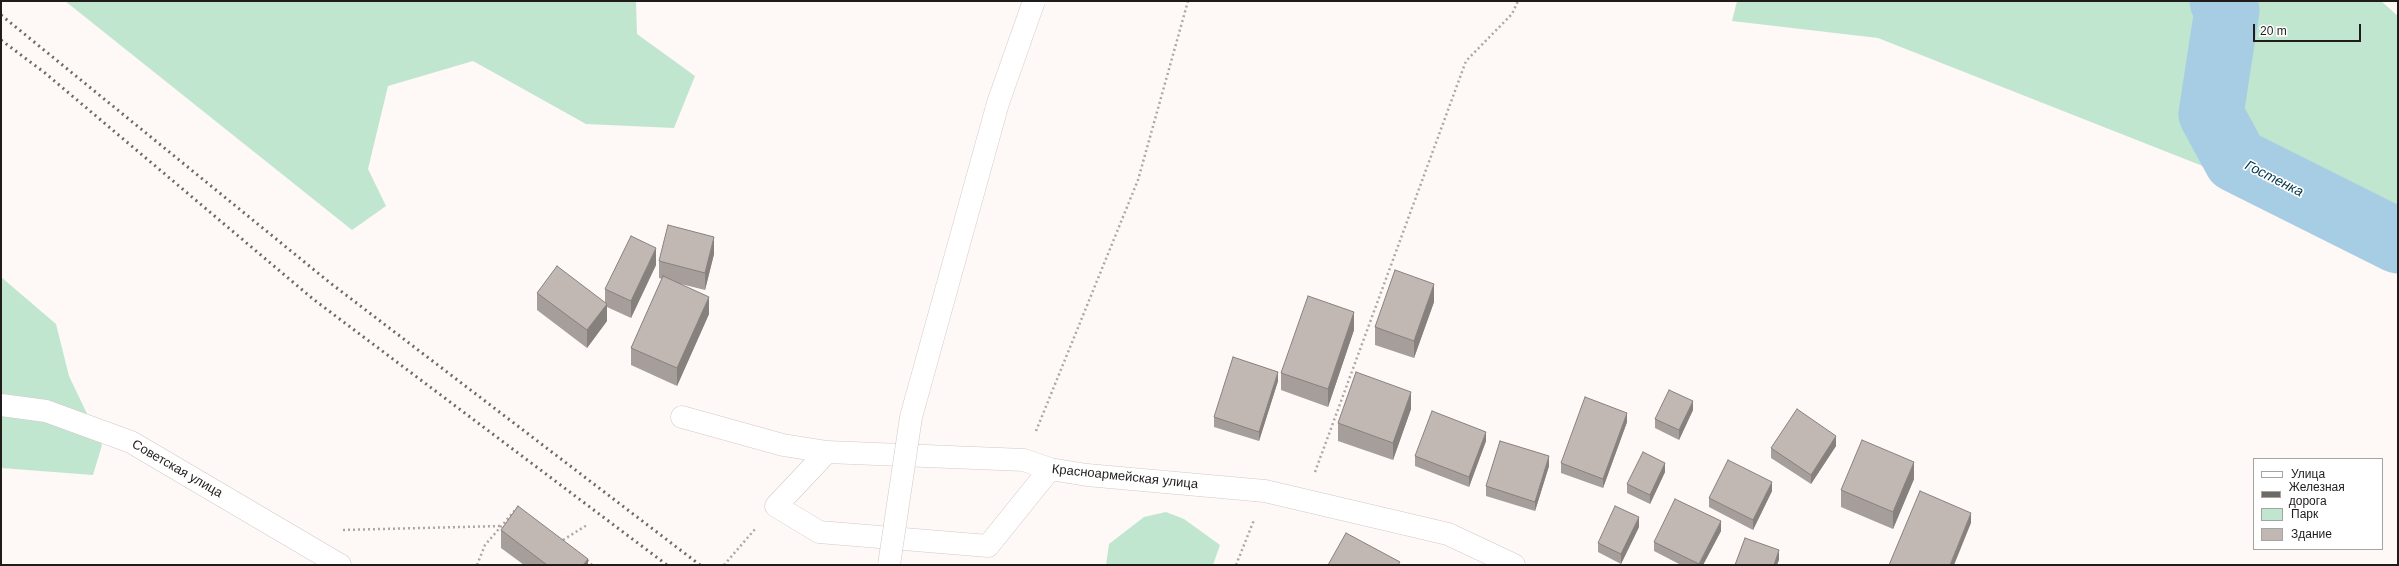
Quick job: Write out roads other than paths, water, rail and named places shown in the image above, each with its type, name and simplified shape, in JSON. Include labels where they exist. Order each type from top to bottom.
[{"type":"street","points":[[889,565],[911,418],[998,103],[1034,1]]},
{"type":"street","name":"Советская улица","points":[[1,405],[46,411],[131,442],[340,565]]},
{"type":"street","name":"Красноармейская улица","points":[[682,417],[782,444],[827,452],[1024,460],[1050,469],[1087,475],[1265,491],[1448,534],[1514,565]]},
{"type":"street","points":[[827,452],[776,506],[819,532],[988,546],[1050,469]]},
{"type":"waterway","name":"Гостенка","points":[[2222,1],[2227,10],[2211,114],[2236,160],[2398,241]]},
{"type":"railway","points":[[1,15],[329,282],[700,565]]},
{"type":"railway","points":[[1,40],[45,73],[313,299],[667,565]]}]
